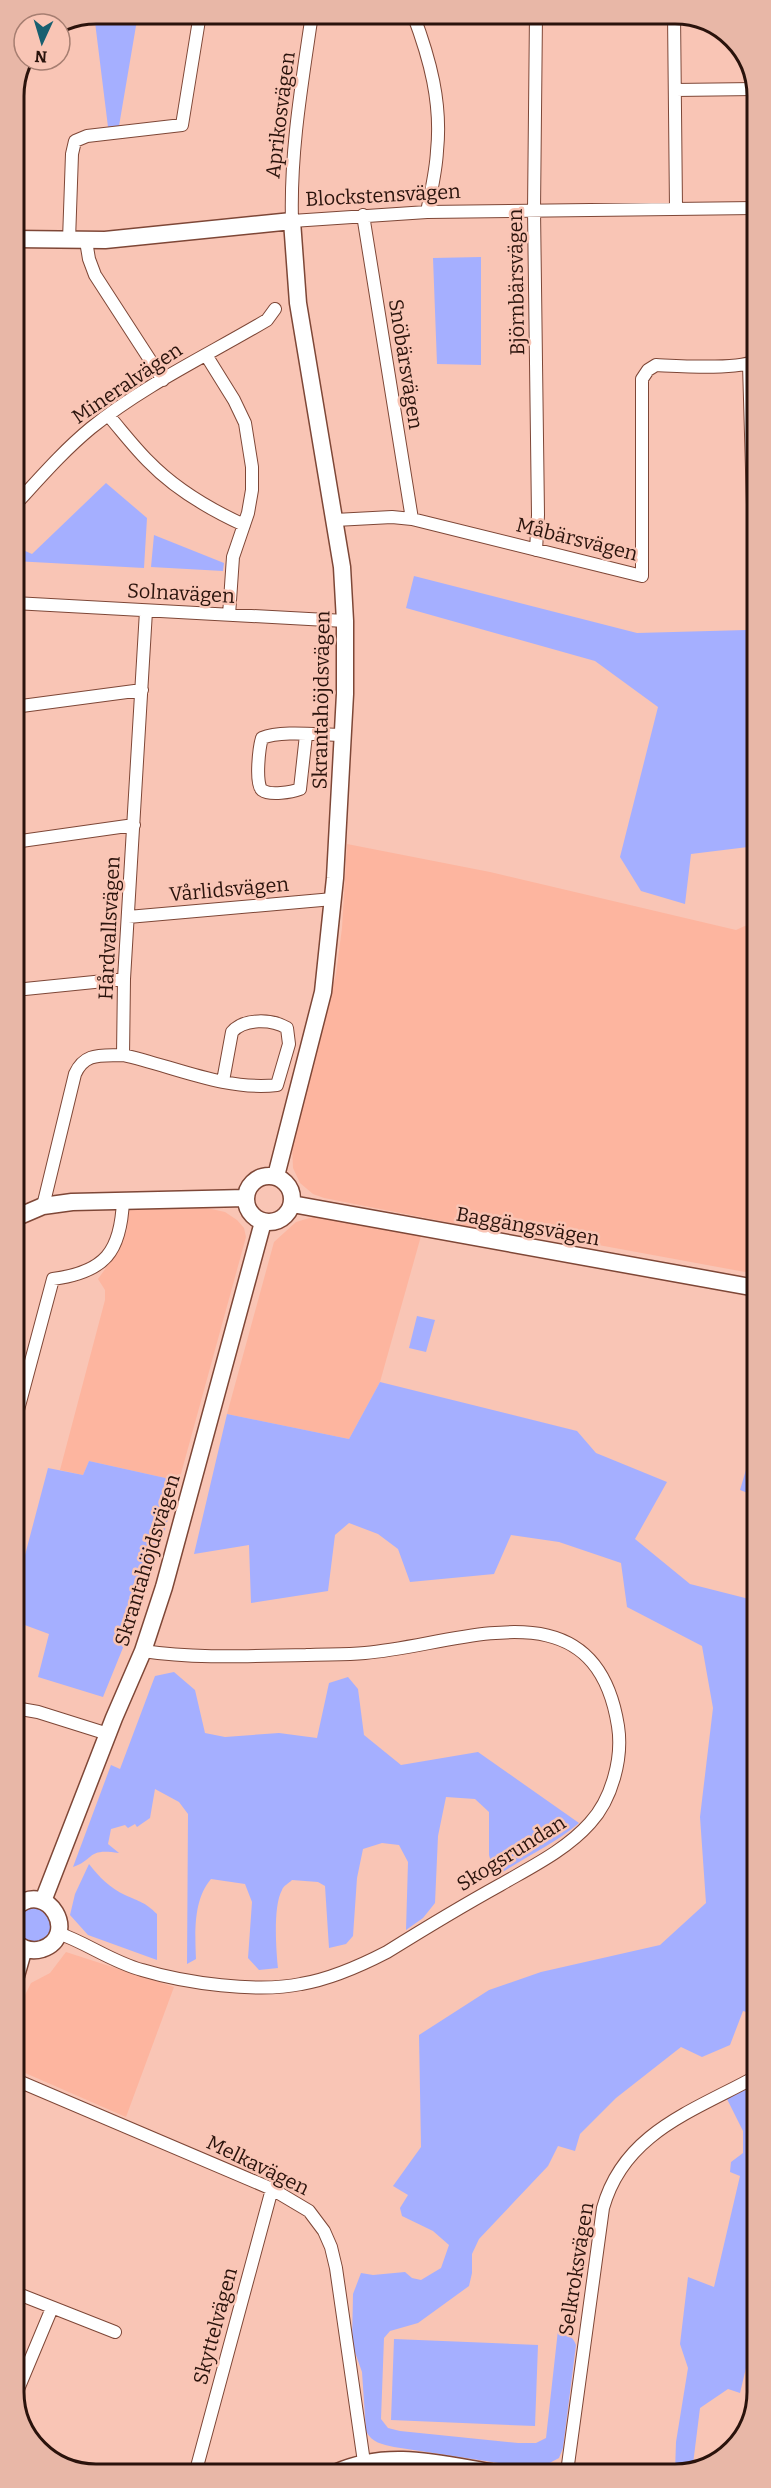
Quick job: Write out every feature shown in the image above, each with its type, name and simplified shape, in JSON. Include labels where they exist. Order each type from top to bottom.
[{"type":"street","points":[[163,380],[95,275],[78,241],[72,154],[75,141],[87,136],[182,125],[199,24]]},
{"type":"street","name":"Aprikosvägen","points":[[292,221],[291,187],[296,120],[310,24]]},
{"type":"street","points":[[417,24],[427,52],[437,99],[437,152],[427,212]]},
{"type":"street","name":"Björnbärsvägen","points":[[536,24],[534,210],[538,515],[536,550]]},
{"type":"street","points":[[674,24],[676,208]]},
{"type":"street","points":[[675,90],[746,89]]},
{"type":"street","name":"Blockstensvägen","points":[[24,239],[78,241],[363,215],[427,212],[747,208]]},
{"type":"street","name":"Snöbärsvägen","points":[[363,215],[412,519]]},
{"type":"street","name":"Skrantahöjdsvägen","points":[[276,1176],[323,992],[333,899],[342,735],[345,621],[342,567],[298,303],[292,221]]},
{"type":"street","name":"Mineralvägen","points":[[24,495],[63,452],[108,415],[163,380],[267,320],[275,309]]},
{"type":"street","points":[[206,355],[245,423],[250,451],[252,490],[244,525],[233,557],[229,615]]},
{"type":"street","name":"Måbärsvägen","points":[[335,520],[392,517],[412,519],[642,576],[642,379],[647,371],[656,365],[747,362]]},
{"type":"street","points":[[108,415],[148,462],[174,484],[197,501],[244,525]]},
{"type":"street","name":"Solnavägen","points":[[24,604],[345,621]]},
{"type":"street","name":"Hårdvallsvägen","points":[[123,1055],[124,979],[146,610]]},
{"type":"street","points":[[24,706],[142,690]]},
{"type":"street","points":[[306,735],[300,789],[292,792],[261,790],[258,782],[262,738],[269,735],[306,735],[342,735]]},
{"type":"street","points":[[24,841],[134,825]]},
{"type":"street","name":"Vårlidsvägen","points":[[128,917],[333,899]]},
{"type":"street","points":[[24,989],[124,979]]},
{"type":"street","points":[[44,1206],[75,1074],[80,1062],[90,1057],[123,1055],[223,1081],[261,1087],[277,1085],[289,1044],[286,1028],[278,1023],[252,1022],[238,1025],[232,1032],[223,1081]]},
{"type":"street","points":[[268,1175],[276,1176],[288,1185],[292,1192],[292,1204],[282,1219],[263,1222],[251,1214],[246,1198],[248,1188],[256,1179],[268,1175]]},
{"type":"street","points":[[24,1214],[44,1206],[93,1200],[246,1198]]},
{"type":"street","points":[[24,1386],[52,1279],[81,1273],[103,1262],[113,1251],[120,1236],[123,1200]]},
{"type":"street","name":"Baggängsvägen","points":[[292,1204],[747,1286]]},
{"type":"street","name":"Skrantahöjdsvägen","points":[[43,1901],[142,1651],[176,1548],[263,1222]]},
{"type":"street","name":"Skogsrundan","points":[[58,1933],[142,1970],[189,1980],[281,1987],[304,1984],[333,1976],[387,1952],[540,1862],[571,1841],[590,1824],[601,1808],[617,1764],[616,1711],[604,1676],[581,1651],[566,1641],[548,1634],[495,1632],[365,1653],[205,1656],[142,1651]]},
{"type":"street","points":[[24,1710],[108,1734]]},
{"type":"street","points":[[24,1904],[31,1900],[43,1901],[57,1914],[58,1933],[53,1942],[44,1948],[34,1950],[24,1946]]},
{"type":"street","name":"Selkroksvägen","points":[[568,2464],[603,2208],[614,2178],[635,2149],[649,2137],[669,2123],[747,2081]]},
{"type":"street","name":"Melkavägen","points":[[24,2083],[272,2189],[309,2211],[324,2231],[336,2268],[364,2462]]},
{"type":"street","name":"Skyttelvägen","points":[[198,2464],[272,2189]]},
{"type":"street","points":[[24,2296],[115,2332]]},
{"type":"street","points":[[24,2375],[52,2308]]},
{"type":"street","points":[[359,2464],[377,2460],[415,2460],[440,2464]]},
{"type":"shaded area","points":[[95,24],[136,24],[119,126],[108,127]]},
{"type":"shaded area","points":[[481,257],[481,365],[437,364],[433,258]]},
{"type":"shaded area","points":[[106,483],[147,518],[144,568],[24,562],[24,550],[32,554]]},
{"type":"shaded area","points":[[154,535],[224,563],[223,571],[151,567]]},
{"type":"shaded area","points":[[414,576],[637,633],[747,629],[747,847],[691,854],[685,904],[641,891],[620,857],[658,707],[595,661],[406,608]]},
{"type":"shaded area","points":[[347,844],[490,872],[736,930],[747,925],[747,1272],[593,1244],[472,1227],[324,1198],[313,1194],[300,1183],[293,1168],[292,1145],[336,974],[342,928]]},
{"type":"shaded area","points":[[207,1208],[225,1212],[237,1220],[244,1228],[246,1237],[179,1481],[89,1461],[83,1475],[60,1470],[105,1300],[105,1290],[98,1279],[116,1254],[127,1230],[129,1209]]},
{"type":"shaded area","points":[[316,1216],[421,1236],[380,1382],[349,1439],[227,1414],[274,1242],[296,1222]]},
{"type":"shaded area","points":[[417,1316],[435,1320],[426,1352],[409,1348]]},
{"type":"shaded area","points":[[380,1382],[577,1431],[596,1453],[667,1482],[635,1539],[690,1584],[747,1598],[747,2012],[743,2011],[730,2045],[702,2057],[681,2047],[616,2098],[580,2134],[575,2151],[558,2146],[548,2166],[479,2239],[472,2254],[469,2286],[418,2323],[390,2331],[384,2338],[381,2419],[388,2428],[518,2443],[536,2443],[546,2438],[558,2330],[571,2337],[576,2345],[563,2448],[559,2458],[548,2464],[505,2464],[394,2447],[371,2438],[366,2431],[362,2372],[352,2344],[353,2294],[361,2273],[373,2275],[405,2272],[412,2278],[421,2280],[441,2268],[449,2245],[433,2231],[402,2216],[400,2208],[408,2195],[393,2186],[421,2147],[419,2035],[489,1990],[541,1972],[660,1945],[706,1903],[700,1817],[713,1708],[702,1646],[627,1607],[621,1563],[559,1542],[511,1535],[494,1574],[410,1582],[398,1549],[378,1534],[349,1523],[335,1535],[328,1591],[251,1603],[249,1545],[194,1554],[227,1414],[349,1439]]},
{"type":"shaded area","points":[[89,1461],[179,1481],[150,1581],[103,1697],[38,1677],[49,1634],[24,1625],[24,1559],[48,1468],[83,1475]]},
{"type":"shaded area","points":[[747,1466],[747,1493],[740,1490]]},
{"type":"shaded area","points":[[174,1672],[195,1690],[205,1733],[225,1737],[279,1733],[317,1738],[329,1683],[348,1677],[358,1689],[364,1735],[401,1765],[478,1752],[579,1823],[559,1838],[495,1877],[489,1855],[489,1812],[475,1799],[446,1797],[438,1836],[435,1903],[423,1918],[406,1930],[408,1862],[399,1845],[382,1843],[363,1849],[357,1878],[353,1936],[346,1944],[329,1948],[325,1886],[318,1882],[292,1880],[284,1887],[277,1906],[278,1968],[259,1970],[248,1958],[252,1902],[245,1884],[211,1879],[201,1897],[196,1917],[196,1959],[187,1964],[188,1814],[179,1802],[155,1789],[150,1818],[137,1827],[135,1824],[128,1828],[125,1825],[111,1829],[108,1844],[119,1853],[96,1853],[73,1867],[111,1765],[120,1769],[155,1676]]},
{"type":"shaded area","points":[[89,1864],[110,1886],[146,1905],[157,1914],[157,1960],[88,1935],[70,1915],[75,1894]]},
{"type":"shaded area","points":[[27,1909],[41,1909],[50,1918],[50,1932],[41,1941],[34,1942],[24,1939],[24,1911]]},
{"type":"shaded area","points":[[66,1952],[174,1987],[126,2117],[24,2072],[24,1997],[31,1983],[50,1973]]},
{"type":"shaded area","points":[[747,2089],[747,2364],[740,2393],[728,2389],[700,2408],[693,2462],[675,2464],[676,2442],[688,2368],[680,2344],[688,2277],[714,2287],[740,2176],[730,2172],[731,2162],[743,2153],[743,2131],[727,2099]]},
{"type":"shaded area","points":[[394,2339],[538,2345],[535,2426],[391,2420]]}]
